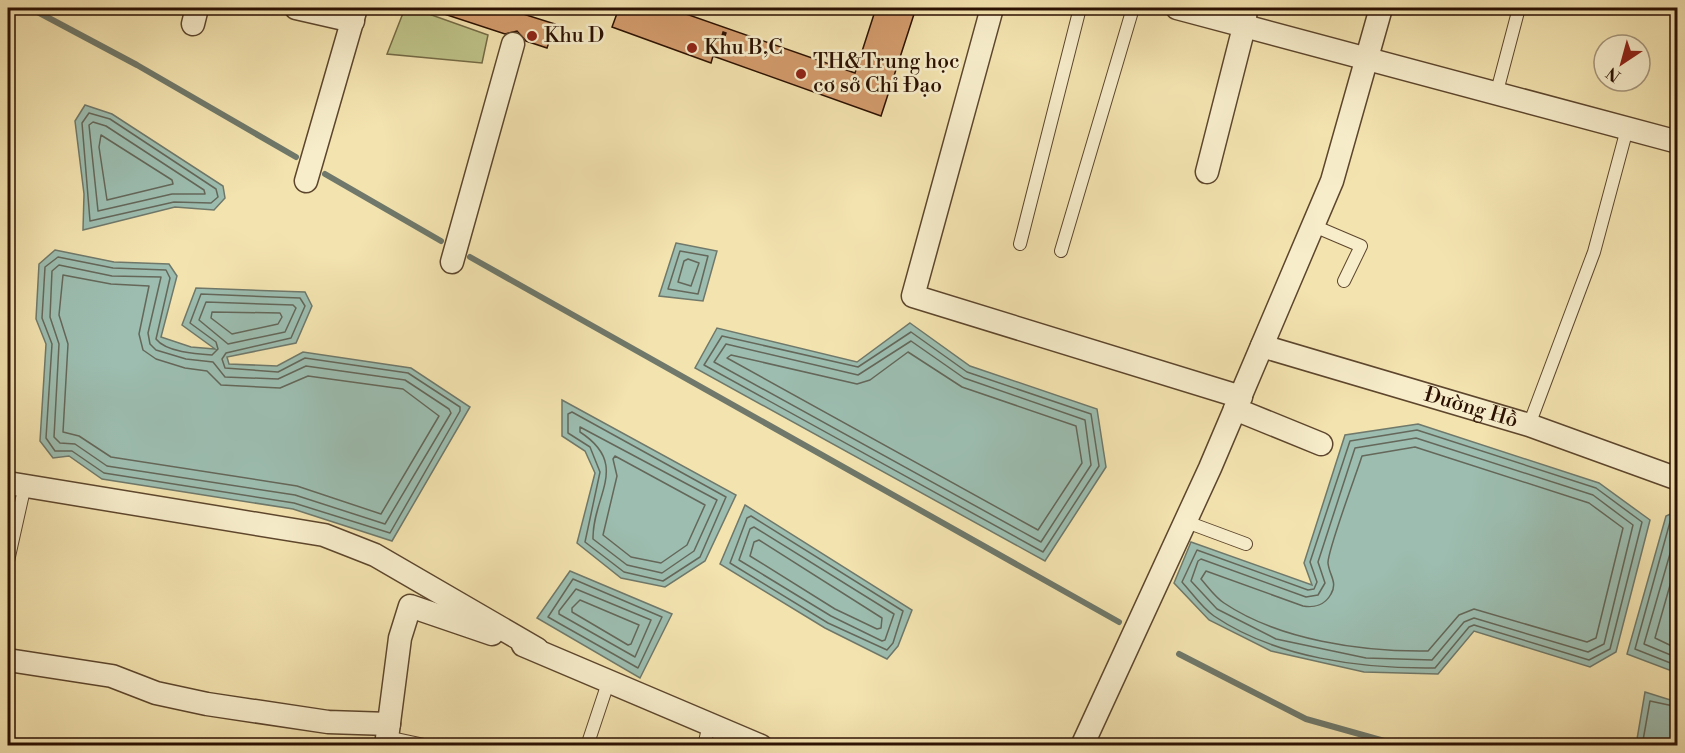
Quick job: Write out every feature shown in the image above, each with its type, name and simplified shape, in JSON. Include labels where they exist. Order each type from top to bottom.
[{"type":"street","points":[[296,8],[355,14],[306,181]]},
{"type":"street","points":[[992,8],[913,296],[1238,403],[1321,444]]},
{"type":"street","points":[[1177,8],[1245,17],[1367,61],[1677,142]]},
{"type":"street","points":[[1082,746],[1238,403],[1332,182],[1381,8]]},
{"type":"street","points":[[1207,172],[1245,17]]},
{"type":"street","points":[[452,262],[513,44]]},
{"type":"street","name":"Đường Hồ","points":[[1262,346],[1529,425],[1676,472]]},
{"type":"street","points":[[16,484],[324,535],[375,555],[537,649]]},
{"type":"street","points":[[8,660],[112,676],[156,693],[207,704],[328,722],[387,736],[400,638],[420,581]]},
{"type":"street","points":[[410,606],[537,649],[609,680],[707,735],[761,746]]},
{"type":"lane","points":[[1020,244],[1080,8]]},
{"type":"lane","points":[[1061,251],[1132,8]]},
{"type":"lane","points":[[1496,95],[1519,8]]},
{"type":"lane","points":[[1529,425],[1594,252],[1627,129]]},
{"type":"lane","points":[[1314,226],[1361,246],[1344,281]]},
{"type":"lane","points":[[8,561],[16,484]]},
{"type":"lane","points":[[1184,521],[1246,544]]},
{"type":"lane","points":[[587,746],[609,680]]},
{"type":"lane","points":[[387,736],[429,746]]},
{"type":"path","points":[[722,33],[728,35]]},
{"type":"green space","points":[[405,8],[412,8],[488,35],[482,63],[387,54]]},
{"type":"water","points":[[85,105],[112,114],[223,186],[225,198],[214,210],[175,207],[83,230],[84,194],[75,121]]},
{"type":"water","points":[[676,243],[717,251],[703,301],[659,296]]},
{"type":"water","points":[[55,250],[114,262],[169,264],[177,276],[161,337],[191,347],[215,349],[182,325],[196,288],[305,292],[312,306],[296,343],[227,357],[229,364],[277,366],[303,352],[411,368],[470,407],[392,541],[293,509],[102,479],[69,456],[53,458],[40,441],[46,344],[36,319],[39,264]]},
{"type":"water","points":[[910,323],[970,366],[1097,409],[1106,467],[1045,561],[695,368],[717,328],[857,362]]},
{"type":"water","points":[[562,400],[736,495],[705,561],[665,587],[621,578],[577,543],[595,473],[585,451],[562,436]]},
{"type":"water","points":[[1418,424],[1599,483],[1650,520],[1616,652],[1590,667],[1474,631],[1438,674],[1364,672],[1271,651],[1209,620],[1174,583],[1191,542],[1312,585],[1304,563],[1345,435]]},
{"type":"water","points":[[745,505],[912,610],[898,646],[887,659],[825,628],[720,564]]},
{"type":"water","points":[[1677,511],[1677,673],[1627,654],[1666,516]]},
{"type":"water","points":[[570,571],[672,614],[640,678],[537,618]]},
{"type":"water","points":[[1645,692],[1677,702],[1677,745],[1636,745]]},
{"type":"building","name":"Khu D","points":[[436,8],[504,8],[555,24],[547,48],[526,41],[517,31],[505,34],[435,11]]},
{"type":"building","points":[[619,8],[669,8],[855,73],[876,8],[916,8],[881,116],[713,56],[711,63],[612,27]]},
{"type":"waterway","points":[[30,8],[137,65],[296,157]]},
{"type":"waterway","points":[[325,174],[441,241]]},
{"type":"waterway","points":[[470,257],[1119,622]]},
{"type":"waterway","points":[[1179,654],[1306,719],[1402,746]]},
{"type":"place","name":"Khu D","points":[[532,36]]},
{"type":"place","name":"Khu B,C","points":[[692,48]]},
{"type":"place","name":"TH&Trung học cơ sở Chỉ Đạo","points":[[801,74]]}]
